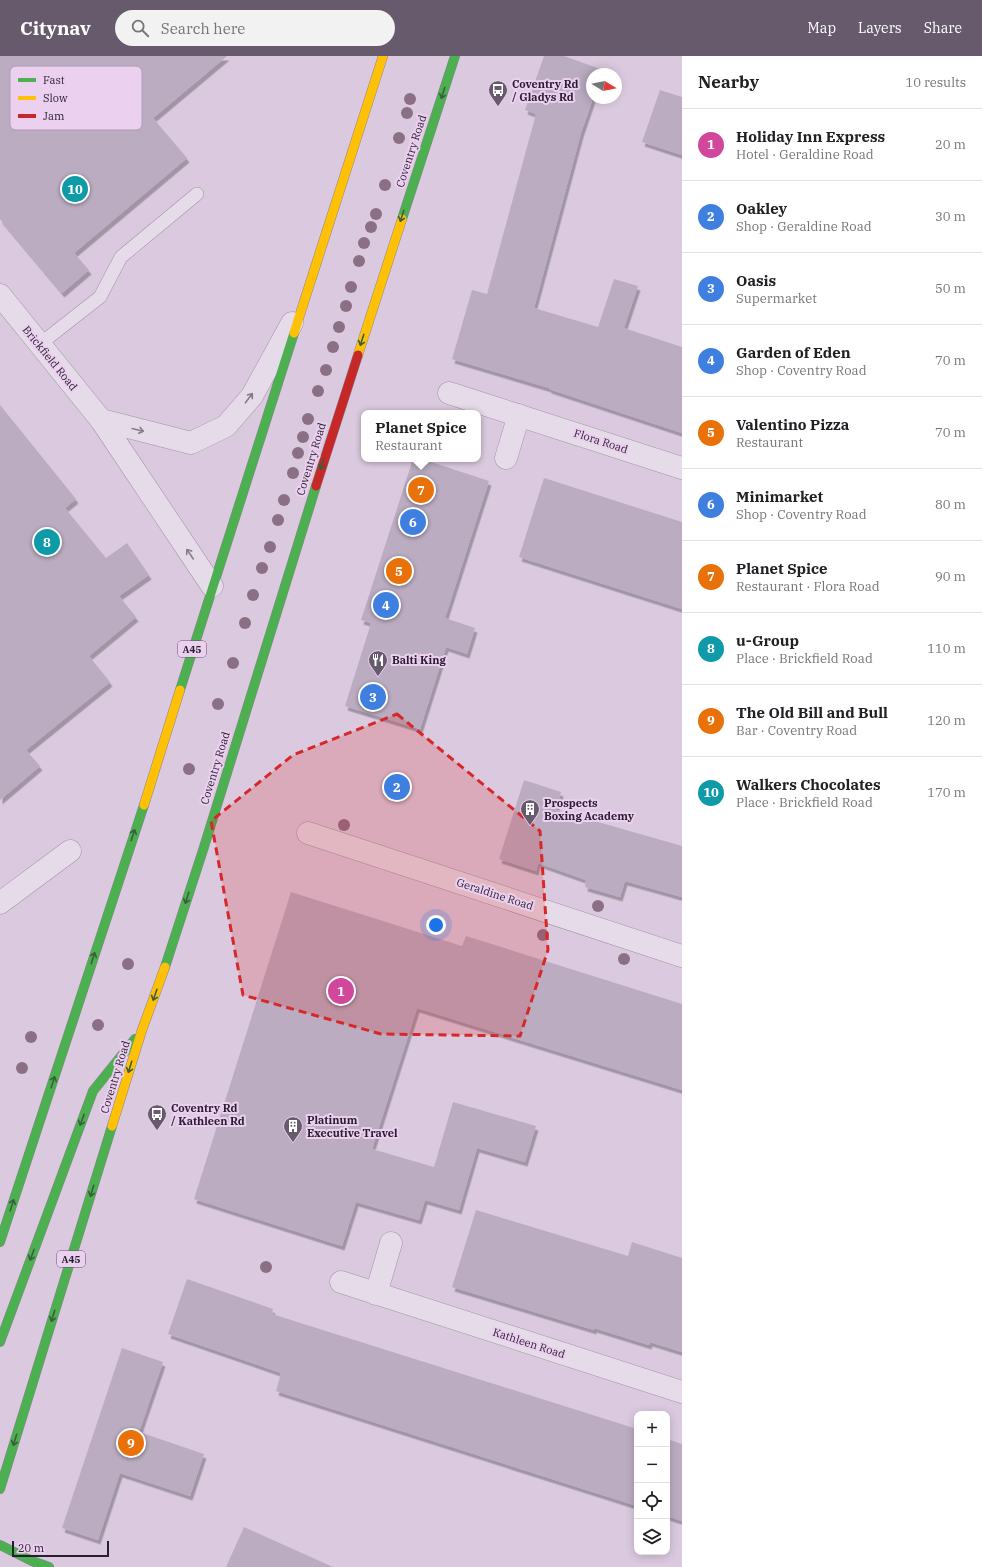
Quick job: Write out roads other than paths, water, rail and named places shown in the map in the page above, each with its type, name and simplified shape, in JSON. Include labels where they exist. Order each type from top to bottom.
[{"type":"main road","name":"A45","points":[[0,1242],[126,860],[212,586],[383,56]]},
{"type":"main road","name":"Coventry Road","points":[[0,1489],[142,1030],[199,861],[345,393],[455,56]]},
{"type":"main road","points":[[0,1342],[93,1091],[142,1030]]},
{"type":"main road","points":[[0,1545],[32,1561],[49,1567]]},
{"type":"street","name":"Brickfield Road","points":[[0,295],[101,420],[212,586]]},
{"type":"street","points":[[101,420],[191,443],[226,426],[252,396],[304,304]]},
{"type":"street","name":"Flora Road","points":[[449,393],[682,468]]},
{"type":"street","points":[[506,458],[519,415]]},
{"type":"street","name":"Geraldine Road","points":[[308,833],[682,956]]},
{"type":"street","points":[[0,903],[70,851]]},
{"type":"street","points":[[376,1294],[391,1243]]},
{"type":"street","name":"Kathleen Road","points":[[341,1282],[682,1392]]},
{"type":"lane","points":[[40,344],[100,297],[121,257],[197,194]]},
{"type":"place","name":"Coventry Rd / Gladys Rd","points":[[498,107]]},
{"type":"place","name":"Walkers Chocolates","points":[[75,189]]},
{"type":"place","name":"Planet Spice","points":[[421,490]]},
{"type":"place","name":"Minimarket","points":[[413,522]]},
{"type":"place","name":"u-Group","points":[[47,542]]},
{"type":"place","name":"Valentino Pizza","points":[[399,571]]},
{"type":"place","name":"Garden of Eden","points":[[386,605]]},
{"type":"place","name":"Balti King","points":[[378,677]]},
{"type":"place","name":"Oasis","points":[[373,697]]},
{"type":"place","name":"Oakley","points":[[397,787]]},
{"type":"place","name":"Prospects Boxing Academy","points":[[530,826]]},
{"type":"place","name":"Holiday Inn Express","points":[[341,991]]},
{"type":"place","name":"Coventry Rd / Kathleen Rd","points":[[157,1131]]},
{"type":"place","name":"Platinum Executive Travel","points":[[293,1143]]},
{"type":"place","name":"The Old Bill and Bull","points":[[131,1443]]}]
